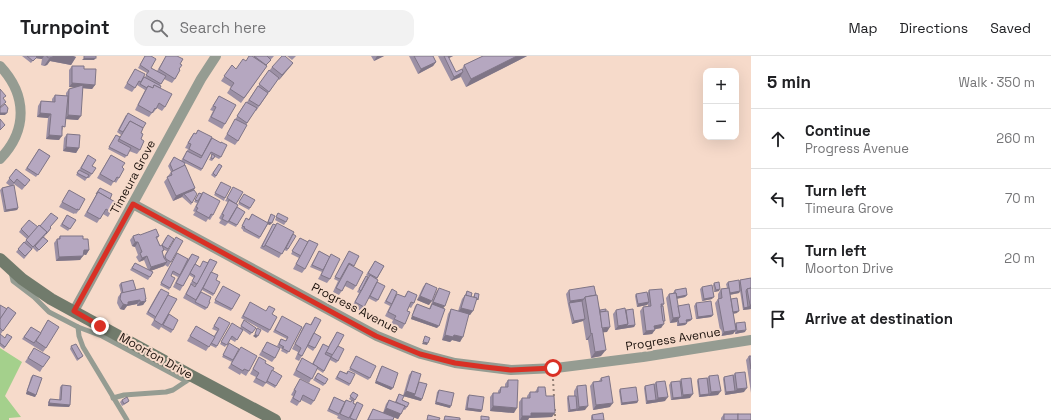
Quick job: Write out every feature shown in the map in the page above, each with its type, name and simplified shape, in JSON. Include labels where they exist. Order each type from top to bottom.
[{"type":"street","name":"Timeura Grove","points":[[74,311],[201,79],[216,56]]},
{"type":"street","points":[[0,66],[7,74],[15,88],[19,98],[21,112],[15,138],[7,152],[0,159]]},
{"type":"street","name":"Progress Avenue","points":[[133,204],[376,336],[420,354],[455,363],[511,370],[553,368],[643,357],[751,340]]},
{"type":"street","name":"Moorton Drive","points":[[5,263],[22,279],[46,295],[189,379],[276,420]]},
{"type":"lane","points":[[5,263],[14,281],[34,296],[49,312],[78,328],[102,336],[189,379],[173,390],[166,392],[124,395],[113,398]]},
{"type":"lane","points":[[78,328],[83,347],[126,420]]},
{"type":"path","points":[[553,368],[554,398]]},
{"type":"path","points":[[554,405],[555,420]]},
{"type":"green space","points":[[0,348],[22,362],[5,396],[21,417],[9,418],[9,420],[0,420]]},
{"type":"building","points":[[27,56],[36,56],[37,57],[33,61]]},
{"type":"building","points":[[84,56],[96,56],[96,58],[84,58]]},
{"type":"building","points":[[145,56],[151,56],[156,59],[151,68],[166,76],[161,84],[146,75],[149,71],[140,65]]},
{"type":"building","points":[[166,56],[177,56],[183,59],[180,64],[182,65],[179,69],[180,70],[175,79],[159,69]]},
{"type":"building","points":[[249,56],[252,56],[267,66],[244,98],[230,89],[234,83],[224,76],[232,65],[236,69],[243,59],[246,61]]},
{"type":"building","points":[[254,56],[267,56],[271,60],[266,65]]},
{"type":"building","points":[[282,56],[285,56],[293,63],[282,75],[272,67]]},
{"type":"building","points":[[414,56],[433,56],[436,62],[421,69]]},
{"type":"building","points":[[444,56],[448,56],[456,72],[462,69],[463,72],[454,77]]},
{"type":"building","points":[[483,56],[517,56],[471,79],[464,65]]},
{"type":"building","points":[[72,66],[84,66],[84,69],[96,69],[95,85],[72,83]]},
{"type":"building","points":[[135,69],[145,74],[141,82],[139,81],[135,88],[127,83]]},
{"type":"building","points":[[269,70],[279,78],[269,92],[259,84]]},
{"type":"building","points":[[144,77],[161,86],[160,88],[154,85],[153,88],[148,86],[147,88],[140,84]]},
{"type":"building","points":[[83,85],[81,116],[68,115],[69,89]]},
{"type":"building","points":[[154,85],[172,94],[165,107],[159,103],[152,113],[138,105],[148,86],[153,88]]},
{"type":"building","points":[[258,86],[268,93],[259,106],[249,100]]},
{"type":"building","points":[[0,89],[6,96],[3,98],[6,102],[0,107]]},
{"type":"building","points":[[55,95],[68,96],[65,127],[62,126],[62,136],[49,135],[51,114],[40,113],[41,101],[55,102]]},
{"type":"building","points":[[219,96],[236,105],[225,124],[211,117],[216,107],[213,106]]},
{"type":"building","points":[[246,102],[257,108],[247,123],[237,116]]},
{"type":"building","points":[[5,104],[8,108],[7,113],[0,113],[0,108]]},
{"type":"building","points":[[128,113],[146,123],[143,128],[130,121],[123,132],[119,130]]},
{"type":"building","points":[[0,119],[5,125],[0,130]]},
{"type":"building","points":[[235,119],[247,125],[238,141],[227,134]]},
{"type":"building","points":[[130,121],[143,128],[141,139],[144,141],[140,150],[119,139]]},
{"type":"building","points":[[198,130],[212,137],[202,156],[189,149],[191,144],[188,143],[194,133],[196,134]]},
{"type":"building","points":[[67,134],[80,135],[79,148],[66,147]]},
{"type":"building","points":[[116,135],[120,137],[118,141],[131,148],[127,156],[109,147]]},
{"type":"building","points":[[212,138],[227,145],[221,157],[211,152],[202,169],[183,159],[187,151],[201,158]]},
{"type":"building","points":[[39,149],[50,156],[38,175],[27,168]]},
{"type":"building","points":[[212,154],[215,156],[213,159],[211,158]]},
{"type":"building","points":[[88,155],[96,160],[92,166],[96,168],[92,174],[81,168]]},
{"type":"building","points":[[111,155],[125,163],[122,167],[124,169],[119,178],[117,177],[114,182],[100,174]]},
{"type":"building","points":[[174,157],[185,163],[184,166],[173,171],[170,164]]},
{"type":"building","points":[[219,164],[222,166],[216,176],[213,173]]},
{"type":"building","points":[[185,165],[195,188],[176,196],[167,177],[172,175],[171,172]]},
{"type":"building","points":[[16,169],[30,180],[25,186],[17,179],[14,183],[9,178]]},
{"type":"building","points":[[79,170],[89,175],[87,178],[77,173]]},
{"type":"building","points":[[221,182],[231,187],[225,198],[215,193]]},
{"type":"building","points":[[14,185],[18,208],[6,210],[2,188]]},
{"type":"building","points":[[233,187],[243,192],[236,204],[227,198]]},
{"type":"building","points":[[100,188],[112,194],[110,199],[98,192],[96,194]]},
{"type":"building","points":[[69,190],[85,199],[79,210],[62,202]]},
{"type":"building","points":[[194,190],[197,194],[192,203],[184,194]]},
{"type":"building","points":[[98,192],[117,203],[111,212],[106,209],[100,219],[87,212]]},
{"type":"building","points":[[203,192],[220,201],[213,215],[211,214],[209,218],[196,211],[198,208],[196,207]]},
{"type":"building","points":[[199,193],[202,194],[198,201],[195,200]]},
{"type":"building","points":[[244,194],[255,200],[250,208],[239,202]]},
{"type":"building","points":[[229,200],[238,205],[228,222],[222,219],[224,215],[222,214]]},
{"type":"building","points":[[237,207],[245,212],[237,225],[229,221]]},
{"type":"building","points":[[51,213],[58,218],[46,234],[47,232],[40,226]]},
{"type":"building","points":[[278,213],[288,218],[286,222],[276,217]]},
{"type":"building","points":[[252,214],[268,223],[260,237],[242,226],[246,218],[249,220]]},
{"type":"building","points":[[271,214],[275,216],[272,223],[268,222]]},
{"type":"building","points":[[67,215],[76,220],[70,229],[62,224]]},
{"type":"building","points":[[29,220],[38,227],[29,237],[21,229]]},
{"type":"building","points":[[277,223],[294,232],[282,254],[265,245]]},
{"type":"building","points":[[273,224],[276,225],[264,247],[262,246]]},
{"type":"building","points":[[39,225],[47,232],[33,247],[26,240]]},
{"type":"building","points":[[156,229],[159,236],[156,237],[160,246],[162,245],[164,250],[162,251],[164,258],[167,262],[151,267],[147,256],[142,258],[140,253],[142,252],[138,242],[135,242],[133,236]]},
{"type":"building","points":[[293,234],[296,236],[288,249],[286,248]]},
{"type":"building","points":[[168,235],[174,239],[168,249],[162,245]]},
{"type":"building","points":[[60,236],[83,236],[83,239],[88,239],[89,250],[84,250],[83,256],[59,257],[57,239],[60,239]]},
{"type":"building","points":[[43,237],[48,241],[39,250],[35,246]]},
{"type":"building","points":[[176,237],[183,241],[171,262],[166,259],[165,256]]},
{"type":"building","points":[[300,238],[308,242],[301,256],[292,251]]},
{"type":"building","points":[[309,240],[318,244],[305,269],[296,264]]},
{"type":"building","points":[[24,242],[32,249],[25,256],[18,249]]},
{"type":"building","points":[[319,251],[330,257],[323,270],[312,265]]},
{"type":"building","points":[[349,251],[359,256],[354,266],[349,263],[340,279],[335,277]]},
{"type":"building","points":[[177,253],[188,259],[180,275],[173,271],[171,276],[175,278],[170,288],[161,283]]},
{"type":"building","points":[[192,254],[199,257],[183,286],[176,283]]},
{"type":"building","points":[[331,254],[340,259],[330,279],[321,275]]},
{"type":"building","points":[[210,259],[217,262],[196,300],[186,294],[191,284],[195,287]]},
{"type":"building","points":[[203,261],[208,263],[197,284],[192,281],[195,276],[190,273],[195,264],[200,267]]},
{"type":"building","points":[[375,261],[384,266],[377,278],[368,273]]},
{"type":"building","points":[[135,263],[153,272],[150,277],[132,268]]},
{"type":"building","points":[[349,264],[363,272],[356,286],[347,281],[342,291],[336,288]]},
{"type":"building","points":[[211,272],[218,275],[216,280],[220,282],[214,294],[203,288]]},
{"type":"building","points":[[370,275],[378,280],[364,307],[355,302]]},
{"type":"building","points":[[366,276],[368,277],[361,291],[359,289]]},
{"type":"building","points":[[751,278],[751,288],[747,289],[746,291],[748,307],[744,308],[740,280]]},
{"type":"building","points":[[133,280],[136,290],[123,293],[121,283]]},
{"type":"building","points":[[739,280],[740,291],[730,293],[728,282]]},
{"type":"building","points":[[377,282],[385,286],[378,300],[370,296]]},
{"type":"building","points":[[719,282],[720,289],[716,290],[714,283]]},
{"type":"building","points":[[426,283],[437,288],[432,301],[420,296]]},
{"type":"building","points":[[712,285],[714,297],[704,299],[702,287]]},
{"type":"building","points":[[223,286],[240,295],[232,309],[215,300]]},
{"type":"building","points":[[594,286],[596,295],[570,301],[569,290]]},
{"type":"building","points":[[144,288],[146,301],[140,302],[140,300],[128,302],[127,305],[123,304],[120,299],[121,293]]},
{"type":"building","points":[[439,288],[450,292],[445,306],[433,302]]},
{"type":"building","points":[[686,288],[687,295],[677,297],[675,290]]},
{"type":"building","points":[[729,288],[736,330],[724,332],[718,299],[722,298],[721,289]]},
{"type":"building","points":[[751,288],[751,305],[750,305],[747,289]]},
{"type":"building","points":[[161,289],[169,293],[156,317],[148,312]]},
{"type":"building","points":[[392,289],[397,292],[392,304],[386,301]]},
{"type":"building","points":[[662,289],[664,304],[661,304],[664,324],[654,326],[655,330],[646,331],[643,307],[651,306],[649,290]]},
{"type":"building","points":[[408,291],[417,295],[414,303],[411,302],[407,311],[410,312],[405,324],[394,319],[396,316],[388,312],[397,294],[405,297]]},
{"type":"building","points":[[467,291],[472,293],[471,297],[466,295]]},
{"type":"building","points":[[201,292],[211,297],[207,308],[195,302]]},
{"type":"building","points":[[647,292],[649,302],[638,304],[636,294]]},
{"type":"building","points":[[475,293],[479,294],[478,300],[477,298],[474,298]]},
{"type":"building","points":[[676,293],[680,317],[673,318],[669,294]]},
{"type":"building","points":[[168,295],[177,299],[162,325],[154,320]]},
{"type":"building","points":[[465,295],[477,298],[473,311],[461,308]]},
{"type":"building","points":[[597,295],[606,350],[595,352],[585,297]]},
{"type":"building","points":[[737,298],[739,311],[733,312],[731,299]]},
{"type":"building","points":[[582,301],[585,319],[574,321],[569,303]]},
{"type":"building","points":[[711,301],[713,315],[698,317],[696,303]]},
{"type":"building","points":[[250,302],[266,311],[269,306],[275,309],[272,314],[277,317],[270,330],[243,316]]},
{"type":"building","points":[[417,304],[430,309],[432,304],[445,309],[439,326],[412,316]]},
{"type":"building","points":[[689,304],[692,319],[686,320],[687,323],[679,324],[678,319],[680,317],[678,306]]},
{"type":"building","points":[[0,305],[7,309],[0,319]]},
{"type":"building","points":[[661,306],[663,306],[665,321],[663,321]]},
{"type":"building","points":[[8,307],[16,313],[3,331],[0,328],[0,319]]},
{"type":"building","points":[[625,308],[628,324],[618,326],[616,310]]},
{"type":"building","points":[[451,309],[469,314],[463,337],[445,335]]},
{"type":"building","points":[[606,309],[606,311],[600,312],[600,310]]},
{"type":"building","points":[[633,309],[635,325],[626,326],[628,324],[626,310]]},
{"type":"building","points":[[608,311],[610,327],[602,328],[600,312]]},
{"type":"building","points":[[169,314],[178,320],[173,330],[163,325]]},
{"type":"building","points":[[282,316],[302,327],[289,352],[282,348],[284,347],[279,344],[281,339],[286,341],[288,337],[275,330]]},
{"type":"building","points":[[219,317],[230,323],[217,346],[211,343],[219,329],[214,326]]},
{"type":"building","points":[[315,317],[321,320],[302,356],[298,354],[301,348],[295,344],[306,323],[311,325]]},
{"type":"building","points":[[48,320],[59,327],[46,348],[36,341]]},
{"type":"building","points":[[244,320],[256,328],[252,333],[241,326]]},
{"type":"building","points":[[745,322],[746,330],[737,331],[736,323]]},
{"type":"building","points":[[232,323],[243,330],[237,340],[232,336],[227,345],[221,342]]},
{"type":"building","points":[[196,326],[215,337],[209,347],[190,336]]},
{"type":"building","points":[[31,327],[41,333],[34,343],[24,337]]},
{"type":"building","points":[[257,328],[261,330],[258,336],[255,334]]},
{"type":"building","points":[[337,332],[344,335],[333,355],[326,352]]},
{"type":"building","points":[[314,333],[321,337],[315,348],[308,345]]},
{"type":"building","points":[[0,334],[5,338],[7,334],[12,337],[5,347],[0,343]]},
{"type":"building","points":[[425,336],[430,338],[428,343],[423,342]]},
{"type":"building","points":[[267,342],[280,348],[275,358],[262,351]]},
{"type":"building","points":[[229,343],[239,349],[233,360],[223,355]]},
{"type":"building","points":[[76,344],[83,356],[78,359],[71,346]]},
{"type":"building","points":[[323,344],[329,347],[325,354],[331,357],[324,371],[313,364]]},
{"type":"building","points":[[338,346],[344,349],[338,361],[331,357]]},
{"type":"building","points":[[241,347],[257,356],[249,371],[244,369],[243,371],[231,364]]},
{"type":"building","points":[[34,348],[50,357],[43,367],[28,358]]},
{"type":"building","points":[[356,356],[376,366],[370,378],[350,368]]},
{"type":"building","points":[[749,356],[751,356],[751,369]]},
{"type":"building","points":[[259,357],[266,361],[265,363],[274,368],[266,383],[256,378],[259,373],[253,369]]},
{"type":"building","points":[[302,358],[318,367],[312,379],[296,370]]},
{"type":"building","points":[[382,366],[398,373],[393,388],[376,381]]},
{"type":"building","points":[[272,370],[282,376],[276,386],[267,381]]},
{"type":"building","points":[[340,371],[347,374],[348,371],[355,374],[350,384],[337,377]]},
{"type":"building","points":[[412,371],[421,374],[415,394],[406,391]]},
{"type":"building","points":[[745,372],[747,388],[737,389],[735,373]]},
{"type":"building","points":[[318,373],[328,379],[325,384],[315,378]]},
{"type":"building","points":[[33,375],[42,378],[36,395],[27,391]]},
{"type":"building","points":[[718,375],[721,391],[711,392],[709,376]]},
{"type":"building","points":[[733,375],[735,391],[726,392],[724,377]]},
{"type":"building","points":[[609,376],[613,403],[596,405],[593,382],[602,381],[601,378]]},
{"type":"building","points":[[691,378],[693,394],[683,395],[681,379]]},
{"type":"building","points":[[707,378],[709,394],[700,395],[698,379]]},
{"type":"building","points":[[300,379],[320,389],[314,401],[303,395],[300,402],[293,398],[296,391],[294,390]]},
{"type":"building","points":[[508,380],[518,380],[517,408],[493,406],[493,393],[500,393],[501,387],[508,387]]},
{"type":"building","points":[[665,381],[668,397],[658,398],[656,382]]},
{"type":"building","points":[[680,381],[682,397],[673,398],[671,382]]},
{"type":"building","points":[[419,382],[427,384],[422,399],[414,396]]},
{"type":"building","points":[[654,384],[656,400],[647,401],[645,386]]},
{"type":"building","points":[[62,385],[71,386],[70,405],[49,403],[50,399],[61,400]]},
{"type":"building","points":[[586,385],[588,406],[579,407],[577,386]]},
{"type":"building","points":[[538,387],[545,387],[546,396],[554,396],[555,413],[531,413],[531,416],[522,416],[522,398],[530,398],[530,392],[538,392]]},
{"type":"building","points":[[636,387],[638,401],[622,403],[620,389]]},
{"type":"building","points":[[439,390],[454,393],[451,406],[436,402]]},
{"type":"building","points":[[353,392],[358,395],[355,400],[350,396]]},
{"type":"building","points":[[399,394],[404,396],[402,400],[409,403],[407,407],[396,402]]},
{"type":"building","points":[[469,395],[484,397],[482,410],[467,408]]},
{"type":"building","points":[[568,396],[576,396],[577,409],[570,410]]},
{"type":"building","points":[[127,397],[129,401],[124,404],[122,400]]},
{"type":"building","points":[[334,397],[345,402],[339,414],[329,409]]},
{"type":"building","points":[[346,400],[351,402],[352,400],[354,401],[353,403],[356,405],[349,418],[340,414]]},
{"type":"building","points":[[389,400],[405,406],[401,414],[386,408]]},
{"type":"building","points":[[357,402],[363,405],[355,420],[350,418]]},
{"type":"building","points":[[373,409],[394,417],[393,420],[368,420]]},
{"type":"building","points":[[603,413],[604,420],[593,420],[592,415]]},
{"type":"building","points":[[724,414],[738,414],[738,420],[724,420]]},
{"type":"building","points":[[738,414],[751,414],[751,420],[738,420]]},
{"type":"building","points":[[428,415],[440,418],[439,420],[427,420]]},
{"type":"building","points":[[445,416],[460,418],[460,420],[444,420]]},
{"type":"building","points":[[481,416],[489,417],[489,420],[481,420]]},
{"type":"route","points":[[100,326],[74,311],[133,204],[376,336],[420,354],[455,363],[511,370],[553,368]]}]
